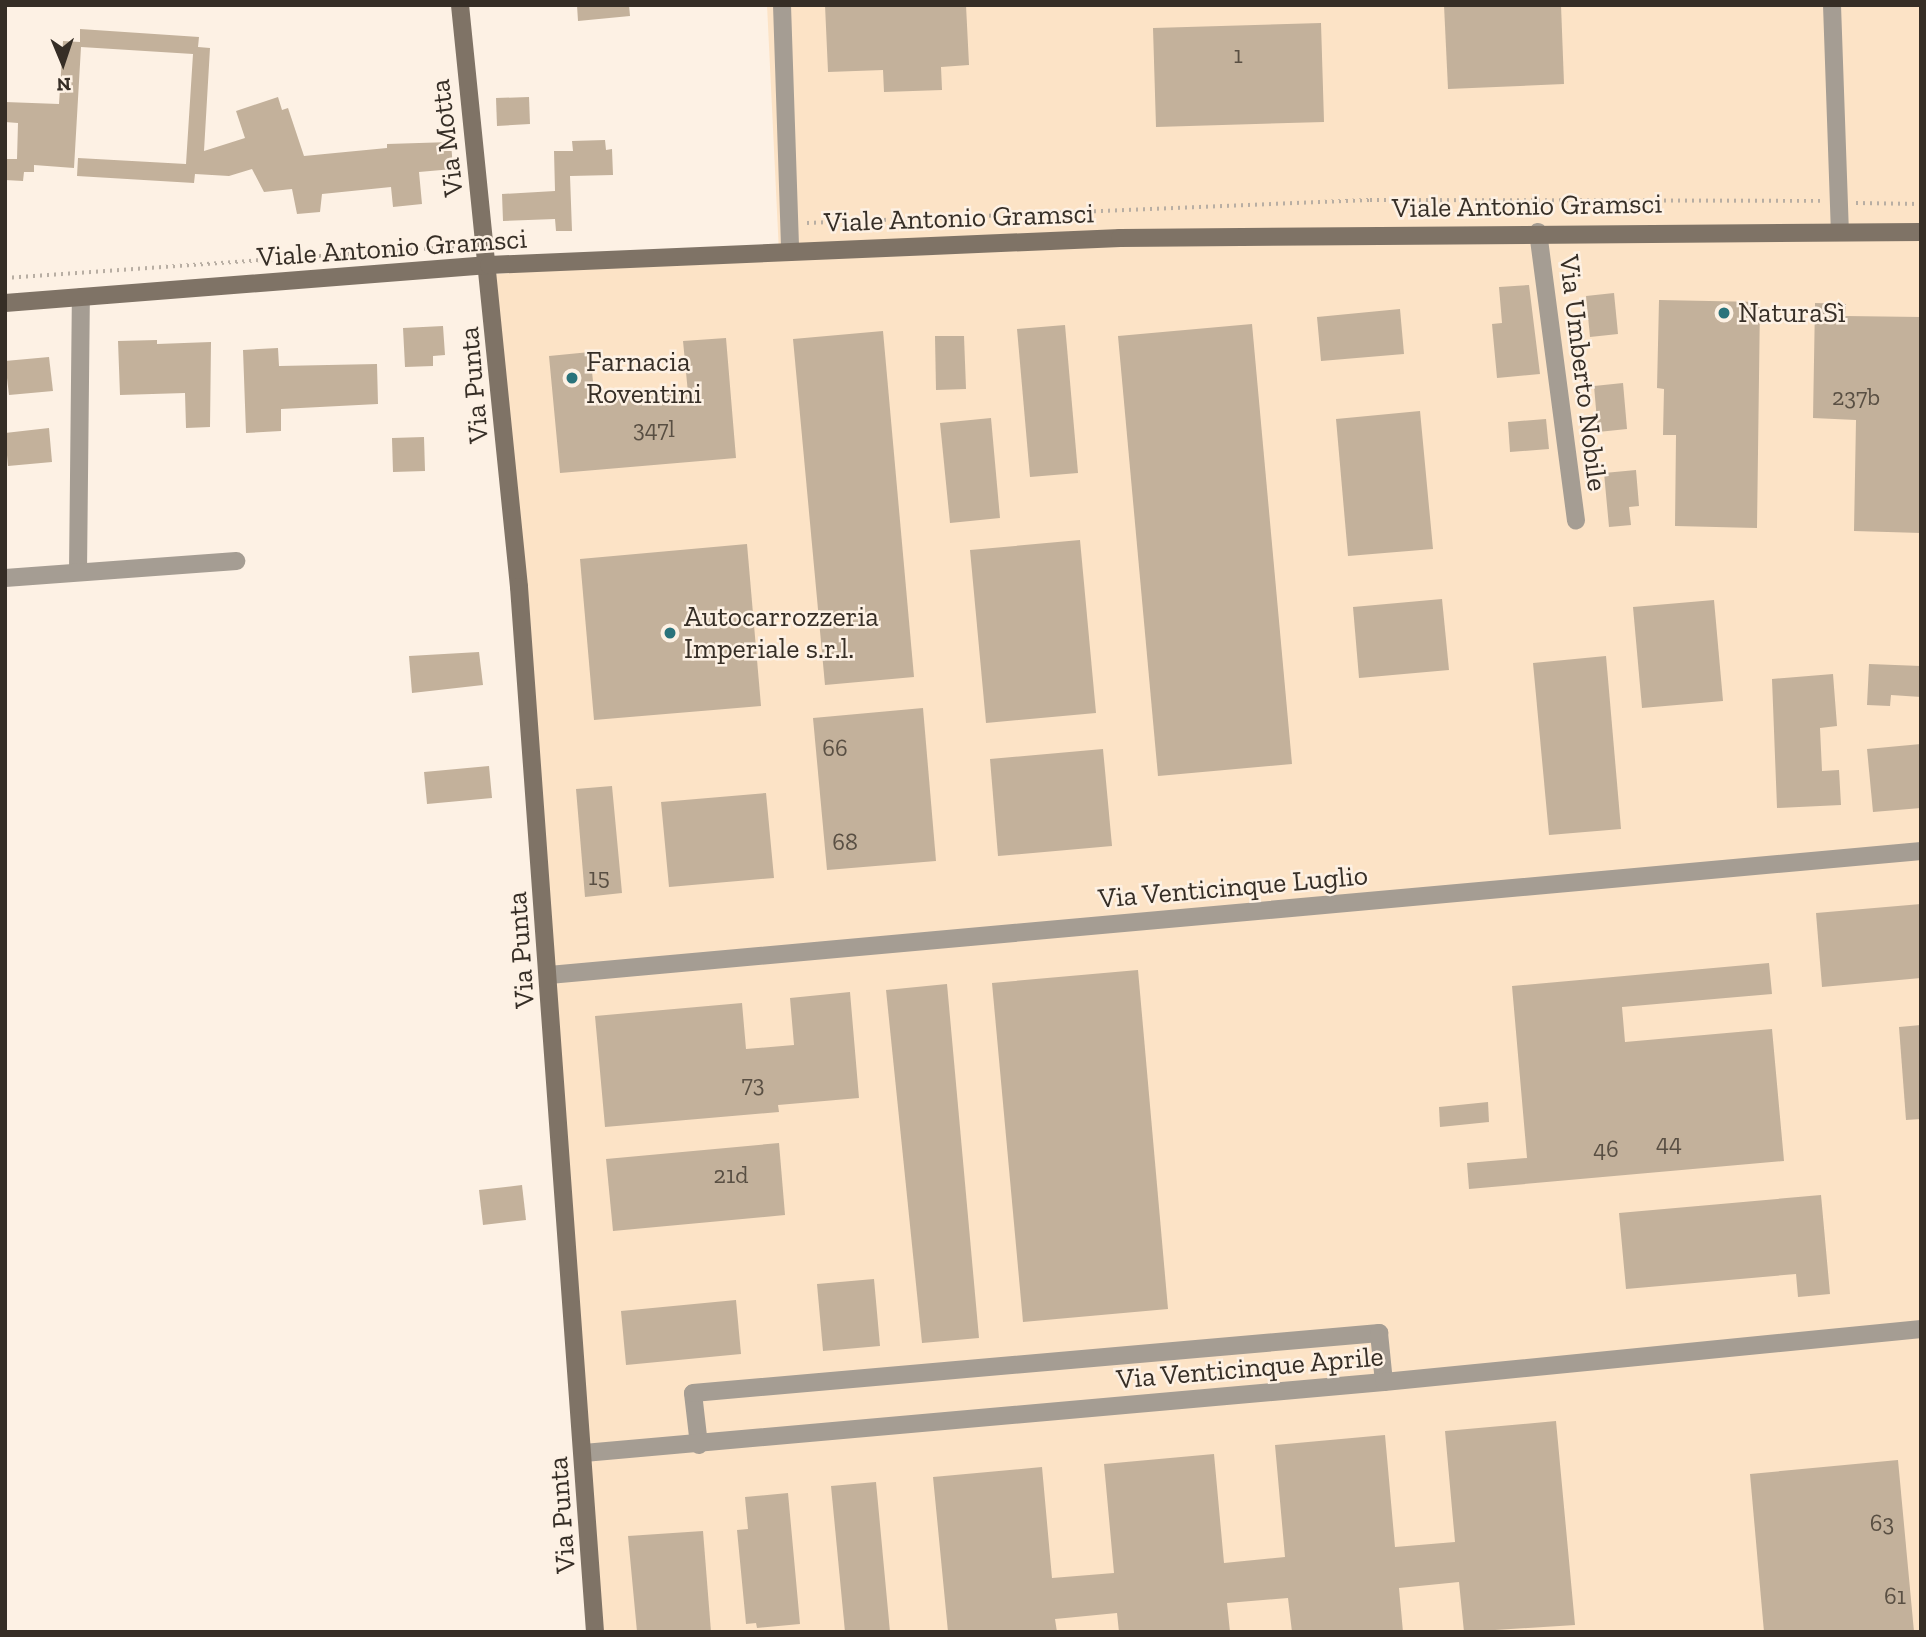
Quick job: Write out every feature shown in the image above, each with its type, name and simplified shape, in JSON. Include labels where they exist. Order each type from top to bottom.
[{"type":"street","name":"Via Motta","points":[[460,5],[489,265]]},
{"type":"street","points":[[782,5],[790,252]]},
{"type":"street","points":[[1832,5],[1840,230]]},
{"type":"street","name":"Viale Antonio Gramsci","points":[[5,303],[489,265],[1121,238],[1538,232],[1920,232]]},
{"type":"street","name":"Via Umberto Nobile","points":[[1538,232],[1576,521]]},
{"type":"street","name":"Via Punta","points":[[489,265],[549,975],[596,1632]]},
{"type":"street","points":[[78,572],[81,297]]},
{"type":"street","points":[[5,578],[236,561]]},
{"type":"street","name":"Via Venticinque Luglio","points":[[549,975],[1921,851]]},
{"type":"street","name":"Via Venticinque Aprile","points":[[584,1453],[699,1445],[1384,1382],[1921,1329]]},
{"type":"street","points":[[699,1445],[693,1393],[1379,1333],[1384,1382]]},
{"type":"shaded area","points":[[767,5],[1921,5],[1921,1632],[599,1632],[535,834],[496,274],[779,253]]},
{"type":"building","points":[[577,5],[629,5],[630,16],[578,21]]},
{"type":"building","points":[[825,5],[966,5],[969,65],[941,67],[942,90],[884,92],[883,70],[828,72]]},
{"type":"building","points":[[1444,5],[1561,5],[1564,84],[1448,89]]},
{"type":"building","points":[[1321,23],[1324,122],[1156,127],[1153,28]]},
{"type":"building","points":[[80,29],[199,37],[198,47],[210,48],[204,151],[245,138],[236,111],[278,97],[282,110],[288,108],[304,156],[387,148],[387,144],[451,142],[453,169],[419,172],[422,204],[393,207],[391,187],[322,194],[320,212],[297,214],[292,189],[264,192],[252,169],[229,176],[195,174],[194,183],[77,176],[78,158],[186,164],[193,54],[81,47],[74,168],[34,165],[34,172],[24,172],[23,181],[5,180],[5,159],[17,159],[18,123],[5,122],[5,102],[59,104],[63,41],[80,42]]},
{"type":"building","points":[[529,97],[530,124],[497,126],[496,98]]},
{"type":"building","points":[[605,140],[606,150],[612,149],[613,175],[570,176],[572,231],[556,231],[555,219],[503,221],[502,194],[555,191],[554,151],[573,151],[572,141]]},
{"type":"building","points":[[1529,285],[1540,374],[1497,378],[1492,324],[1502,323],[1499,287]]},
{"type":"building","points":[[1614,293],[1618,334],[1590,337],[1586,296]]},
{"type":"building","points":[[1659,300],[1760,302],[1757,528],[1675,526],[1676,435],[1663,435],[1664,389],[1657,388]]},
{"type":"building","points":[[1815,303],[1846,304],[1845,316],[1921,317],[1921,533],[1854,531],[1856,420],[1813,418]]},
{"type":"building","points":[[1400,309],[1404,354],[1321,361],[1317,317]]},
{"type":"building","points":[[1252,324],[1292,764],[1158,776],[1118,336]]},
{"type":"building","points":[[1065,325],[1078,473],[1030,477],[1017,329]]},
{"type":"building","points":[[443,326],[445,355],[433,356],[433,366],[405,367],[403,328]]},
{"type":"building","points":[[883,331],[914,677],[825,685],[793,339]]},
{"type":"building","points":[[935,336],[964,336],[966,389],[936,390]]},
{"type":"building","points":[[726,338],[736,458],[560,473],[549,356],[590,352],[595,401],[688,393],[683,341]]},
{"type":"building","points":[[157,340],[157,344],[211,342],[210,427],[186,428],[185,393],[120,395],[118,341]]},
{"type":"building","points":[[278,348],[279,366],[377,364],[378,404],[281,409],[281,431],[246,433],[243,350]]},
{"type":"building","points":[[49,357],[53,391],[9,395],[5,361]]},
{"type":"building","points":[[1623,383],[1627,429],[1598,432],[1594,386]]},
{"type":"building","points":[[1420,411],[1433,549],[1348,556],[1336,419]]},
{"type":"building","points":[[991,418],[1000,518],[950,523],[940,423]]},
{"type":"building","points":[[1546,419],[1549,449],[1510,452],[1508,422]]},
{"type":"building","points":[[49,428],[52,462],[8,466],[5,433]]},
{"type":"building","points":[[424,437],[425,471],[393,472],[392,438]]},
{"type":"building","points":[[1636,470],[1639,506],[1629,507],[1631,525],[1609,527],[1604,473]]},
{"type":"building","points":[[1080,540],[1096,713],[986,723],[970,550]]},
{"type":"building","name":"Autocarrozzeria Imperiale s.r.l.","points":[[747,544],[761,706],[594,720],[580,559]]},
{"type":"building","points":[[1442,599],[1449,670],[1359,678],[1353,607]]},
{"type":"building","points":[[1714,600],[1723,701],[1642,708],[1633,607]]},
{"type":"building","points":[[479,652],[483,685],[412,693],[409,656]]},
{"type":"building","points":[[1606,656],[1621,829],[1549,835],[1533,663]]},
{"type":"building","points":[[1869,664],[1921,666],[1921,697],[1891,695],[1890,706],[1867,705]]},
{"type":"building","points":[[1833,674],[1837,726],[1820,728],[1822,771],[1839,770],[1841,805],[1777,808],[1772,679]]},
{"type":"building","points":[[923,708],[936,861],[827,870],[813,718]]},
{"type":"building","points":[[1921,744],[1921,808],[1873,812],[1867,749]]},
{"type":"building","points":[[1103,749],[1112,846],[998,856],[990,759]]},
{"type":"building","points":[[489,766],[492,798],[427,804],[424,772]]},
{"type":"building","points":[[612,786],[622,893],[585,897],[576,789]]},
{"type":"building","points":[[766,793],[774,878],[669,887],[661,802]]},
{"type":"building","points":[[1921,904],[1921,978],[1822,987],[1816,913]]},
{"type":"building","points":[[1769,963],[1772,994],[1622,1007],[1625,1042],[1772,1029],[1784,1161],[1469,1189],[1467,1163],[1527,1158],[1512,986]]},
{"type":"building","points":[[1138,970],[1168,1309],[1023,1322],[992,983]]},
{"type":"building","points":[[947,984],[979,1338],[922,1343],[886,990]]},
{"type":"building","points":[[850,992],[859,1098],[778,1105],[779,1112],[605,1127],[595,1016],[742,1003],[746,1049],[794,1045],[790,998]]},
{"type":"building","points":[[1921,1025],[1921,1119],[1906,1120],[1899,1027]]},
{"type":"building","points":[[1488,1102],[1489,1122],[1440,1127],[1439,1107]]},
{"type":"building","points":[[779,1143],[785,1215],[613,1231],[606,1159]]},
{"type":"building","points":[[522,1185],[526,1220],[483,1225],[479,1190]]},
{"type":"building","points":[[1821,1195],[1830,1294],[1798,1297],[1796,1274],[1626,1289],[1619,1213]]},
{"type":"building","points":[[874,1279],[880,1346],[823,1351],[817,1284]]},
{"type":"building","points":[[736,1300],[741,1354],[626,1365],[621,1311]]},
{"type":"building","points":[[1556,1421],[1575,1625],[1464,1632],[1459,1582],[1399,1588],[1403,1632],[1292,1632],[1288,1598],[1227,1603],[1230,1632],[1119,1632],[1117,1613],[1055,1619],[1057,1632],[948,1632],[933,1477],[1042,1467],[1052,1578],[1114,1573],[1104,1464],[1214,1454],[1224,1563],[1285,1557],[1275,1445],[1385,1435],[1395,1547],[1455,1542],[1445,1431]]},
{"type":"building","points":[[1898,1460],[1914,1632],[1764,1632],[1750,1474]]},
{"type":"building","points":[[876,1482],[890,1632],[845,1632],[831,1486]]},
{"type":"building","points":[[788,1493],[800,1624],[757,1628],[756,1623],[746,1624],[737,1530],[748,1529],[745,1497]]},
{"type":"building","points":[[703,1531],[711,1632],[637,1632],[628,1536]]},
{"type":"place","name":"NaturaSì","points":[[1724,313]]},
{"type":"place","name":"Farnacia Roventini","points":[[572,378]]},
{"type":"place","name":"Autocarrozzeria Imperiale s.r.l.","points":[[670,633]]}]
